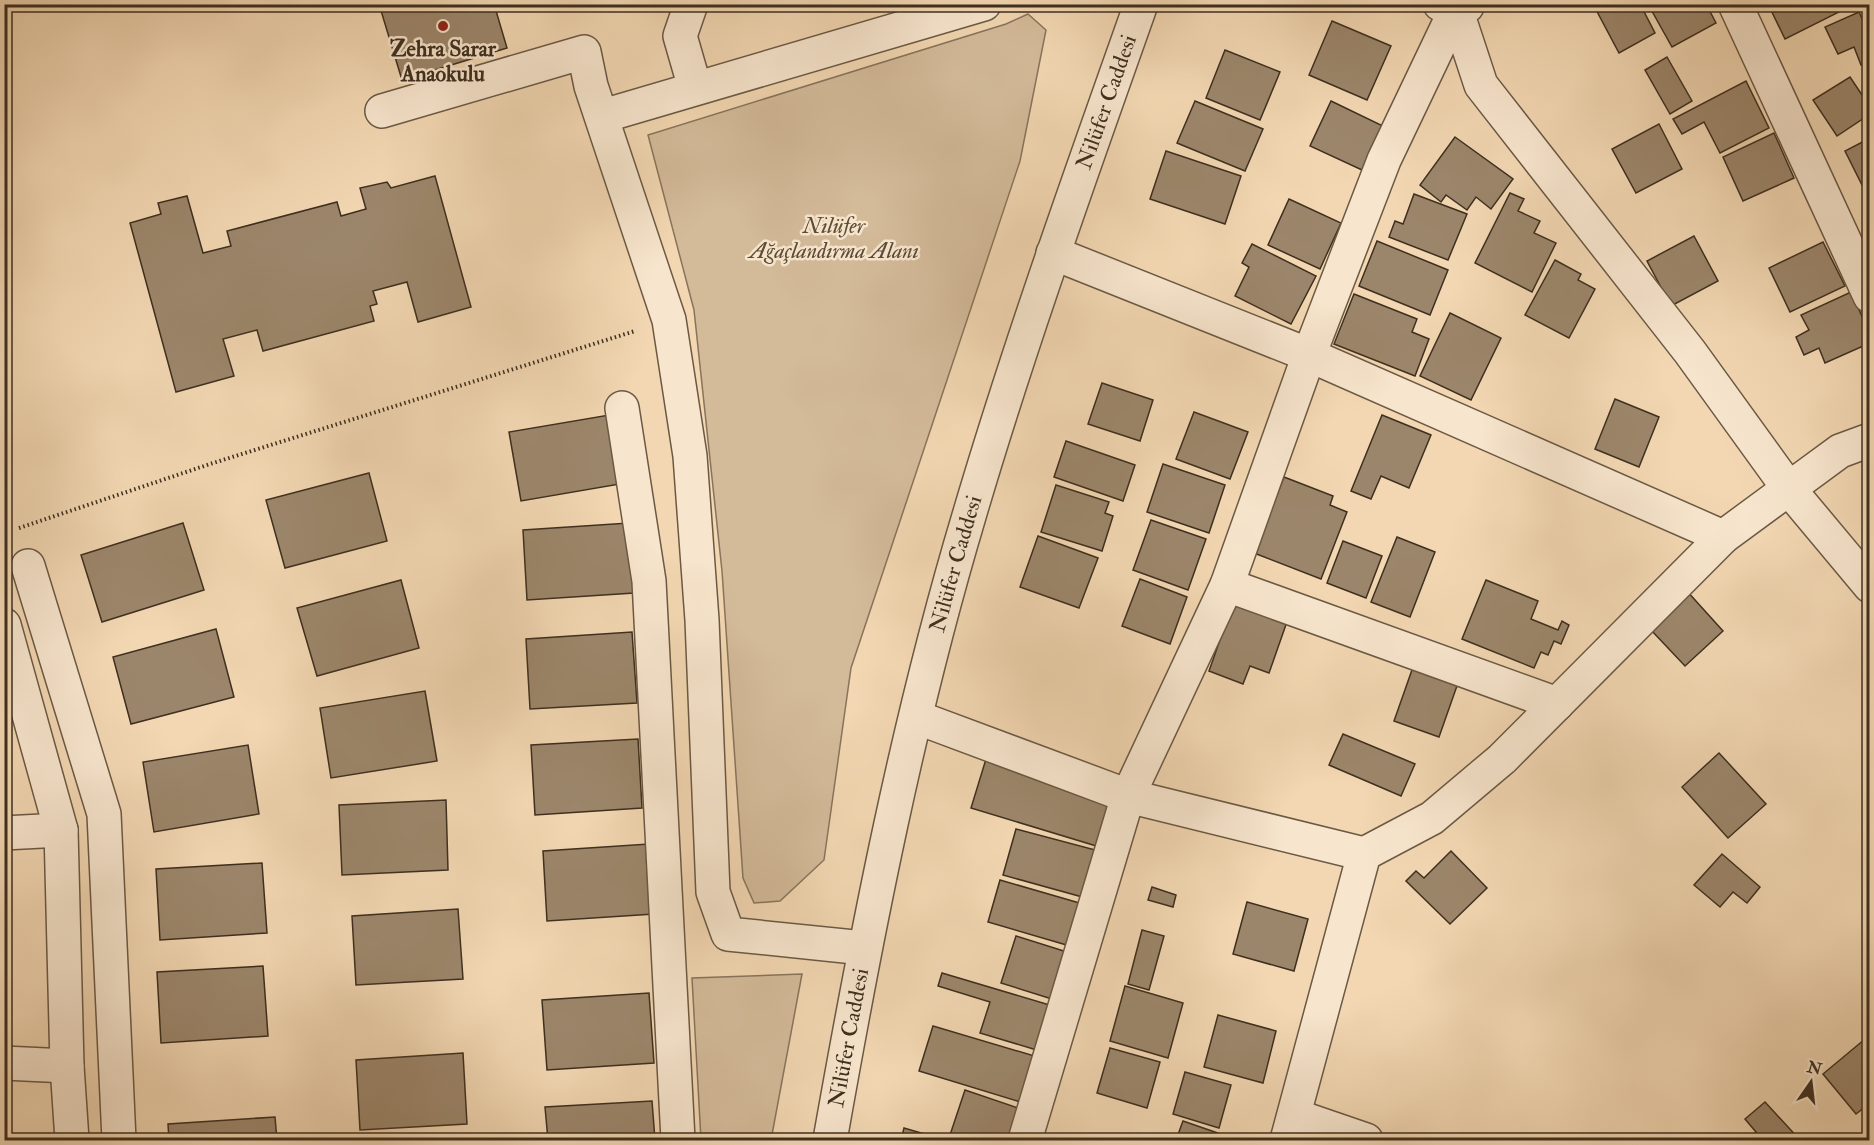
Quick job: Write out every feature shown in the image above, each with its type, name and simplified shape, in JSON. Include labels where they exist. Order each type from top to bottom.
[{"type":"street","points":[[691,4],[680,36],[695,88]]},
{"type":"street","points":[[603,116],[984,4]]},
{"type":"street","name":"Nilüfer Caddesi","points":[[830,1140],[864,948],[916,717],[968,517],[1053,253],[1141,4]]},
{"type":"street","points":[[1735,4],[1869,296]]},
{"type":"street","points":[[1025,1140],[1128,796],[1227,585],[1309,355],[1384,160],[1456,6]]},
{"type":"street","points":[[1456,6],[1481,85],[1690,352],[1789,489],[1869,586]]},
{"type":"street","points":[[382,111],[584,52],[591,86],[603,116],[669,320],[690,456],[702,620],[713,892],[728,934],[864,948]]},
{"type":"street","points":[[1053,253],[1309,355],[1724,537]]},
{"type":"street","points":[[622,408],[649,581],[678,1140]]},
{"type":"street","points":[[916,717],[1128,796],[1364,854],[1432,818],[1502,759],[1724,537],[1840,451],[1869,440]]},
{"type":"street","points":[[28,566],[104,814],[119,1140]]},
{"type":"street","points":[[1227,585],[1557,704]]},
{"type":"street","points":[[4,626],[61,830],[67,1066],[72,1140]]},
{"type":"street","points":[[4,833],[61,830]]},
{"type":"street","points":[[1364,854],[1292,1128],[1366,1140]]},
{"type":"street","points":[[4,1063],[67,1066]]},
{"type":"path","points":[[15,529],[210,464],[669,320]]},
{"type":"green space","name":"Nilüfer Ağaçlandırma Alanı","points":[[1028,14],[1046,30],[1020,161],[851,668],[824,860],[780,901],[754,903],[743,878],[722,571],[694,310],[648,135],[1006,24]]},
{"type":"green space","points":[[802,974],[771,1140],[701,1140],[692,978]]},
{"type":"building","name":"Zehra Sarar Anaokulu","points":[[379,4],[494,4],[507,48],[402,80]]},
{"type":"building","points":[[1593,4],[1640,4],[1655,33],[1619,53]]},
{"type":"building","points":[[1648,4],[1706,4],[1716,23],[1672,47]]},
{"type":"building","points":[[1768,4],[1835,4],[1839,12],[1785,39]]},
{"type":"building","points":[[1859,12],[1870,36],[1870,61],[1861,65],[1854,47],[1838,54],[1825,27]]},
{"type":"building","points":[[1332,21],[1391,46],[1367,100],[1309,75]]},
{"type":"building","points":[[1225,50],[1280,72],[1260,120],[1206,98]]},
{"type":"building","points":[[1667,57],[1692,101],[1670,114],[1645,70]]},
{"type":"building","points":[[1850,77],[1870,107],[1870,114],[1837,136],[1813,100]]},
{"type":"building","points":[[1746,81],[1769,128],[1720,153],[1704,122],[1682,134],[1673,119]]},
{"type":"building","points":[[1195,101],[1263,129],[1245,171],[1177,143]]},
{"type":"building","points":[[1331,101],[1383,126],[1362,170],[1310,146]]},
{"type":"building","points":[[1659,124],[1682,169],[1636,193],[1612,149]]},
{"type":"building","points":[[1774,133],[1794,178],[1743,201],[1723,157]]},
{"type":"building","points":[[1455,137],[1513,179],[1491,209],[1476,197],[1467,210],[1446,195],[1441,202],[1420,185]]},
{"type":"building","points":[[1870,138],[1870,191],[1866,193],[1845,151]]},
{"type":"building","points":[[1166,151],[1241,176],[1225,224],[1150,199]]},
{"type":"building","points":[[435,176],[471,307],[418,322],[407,282],[373,291],[377,304],[370,306],[374,321],[263,351],[257,330],[223,339],[234,376],[176,392],[130,223],[161,214],[158,203],[187,196],[203,253],[231,246],[227,231],[337,202],[341,216],[366,209],[360,188],[387,182],[391,188]]},
{"type":"building","points":[[1510,193],[1524,199],[1518,211],[1540,221],[1534,233],[1556,243],[1532,292],[1475,263]]},
{"type":"building","points":[[1414,194],[1467,214],[1448,260],[1389,237],[1395,221],[1403,224]]},
{"type":"building","points":[[1289,199],[1341,223],[1320,269],[1268,245]]},
{"type":"building","points":[[1694,236],[1718,281],[1671,306],[1647,261]]},
{"type":"building","points":[[1377,241],[1448,270],[1430,315],[1359,286]]},
{"type":"building","points":[[1823,242],[1845,286],[1790,312],[1769,268]]},
{"type":"building","points":[[1252,244],[1316,276],[1291,324],[1235,296],[1249,267],[1242,263]]},
{"type":"building","points":[[1555,260],[1581,274],[1578,280],[1595,289],[1569,338],[1525,315]]},
{"type":"building","points":[[1851,292],[1870,334],[1870,343],[1825,363],[1819,348],[1804,355],[1796,337],[1809,330],[1801,315]]},
{"type":"building","points":[[1354,294],[1417,319],[1412,332],[1429,339],[1415,376],[1334,344]]},
{"type":"building","points":[[1450,313],[1501,338],[1471,400],[1420,376]]},
{"type":"building","points":[[1102,383],[1153,400],[1140,441],[1088,424]]},
{"type":"building","points":[[1615,399],[1659,417],[1639,467],[1595,449]]},
{"type":"building","points":[[1194,412],[1248,432],[1230,479],[1176,459]]},
{"type":"building","points":[[615,414],[626,483],[521,501],[509,432]]},
{"type":"building","points":[[1382,415],[1431,435],[1409,488],[1381,476],[1371,499],[1351,491]]},
{"type":"building","points":[[1066,441],[1135,465],[1123,501],[1054,477]]},
{"type":"building","points":[[1163,464],[1225,485],[1209,533],[1147,512]]},
{"type":"building","points":[[369,473],[387,541],[285,568],[266,500]]},
{"type":"building","points":[[1284,477],[1333,496],[1330,505],[1347,512],[1321,579],[1254,553]]},
{"type":"building","points":[[1056,485],[1109,502],[1105,513],[1113,516],[1102,551],[1041,532]]},
{"type":"building","points":[[1151,520],[1206,539],[1188,590],[1133,570]]},
{"type":"building","points":[[183,523],[204,590],[102,622],[81,555]]},
{"type":"building","points":[[629,523],[634,593],[527,600],[523,530]]},
{"type":"building","points":[[1038,536],[1098,558],[1079,608],[1020,587]]},
{"type":"building","points":[[1397,537],[1435,552],[1410,617],[1371,602]]},
{"type":"building","points":[[1343,541],[1382,556],[1366,598],[1327,583]]},
{"type":"building","points":[[1140,579],[1187,597],[1170,644],[1122,626]]},
{"type":"building","points":[[401,580],[419,648],[317,676],[297,608]]},
{"type":"building","points":[[1486,580],[1538,601],[1531,619],[1558,630],[1562,621],[1569,625],[1561,644],[1554,641],[1548,655],[1541,652],[1534,668],[1462,639]]},
{"type":"building","points":[[1686,590],[1723,631],[1685,666],[1651,630]]},
{"type":"building","points":[[1235,597],[1289,616],[1269,673],[1250,666],[1243,684],[1209,671]]},
{"type":"building","points":[[216,629],[234,697],[131,724],[113,657]]},
{"type":"building","points":[[632,632],[637,703],[530,709],[526,639]]},
{"type":"building","points":[[1413,667],[1458,683],[1439,737],[1394,721]]},
{"type":"building","points":[[425,691],[437,761],[331,778],[320,708]]},
{"type":"building","points":[[1343,734],[1415,764],[1401,796],[1329,765]]},
{"type":"building","points":[[638,739],[642,808],[535,815],[531,745]]},
{"type":"building","points":[[248,745],[259,814],[154,832],[143,762]]},
{"type":"building","points":[[1719,753],[1766,804],[1728,838],[1682,787]]},
{"type":"building","points":[[986,759],[1118,800],[1103,848],[971,808]]},
{"type":"building","points":[[446,800],[448,870],[342,875],[339,805]]},
{"type":"building","points":[[1016,829],[1099,851],[1086,898],[1003,875]]},
{"type":"building","points":[[649,844],[654,914],[547,921],[543,851]]},
{"type":"building","points":[[1451,851],[1487,888],[1450,924],[1406,881],[1416,871],[1424,878]]},
{"type":"building","points":[[1722,854],[1760,887],[1747,903],[1733,892],[1720,907],[1694,885]]},
{"type":"building","points":[[262,863],[267,933],[160,940],[156,869]]},
{"type":"building","points":[[1000,880],[1083,904],[1070,946],[988,922]]},
{"type":"building","points":[[4,885],[11,886],[4,930]]},
{"type":"building","points":[[1152,887],[1176,895],[1173,907],[1148,900]]},
{"type":"building","points":[[1247,902],[1308,919],[1294,971],[1233,954]]},
{"type":"building","points":[[458,909],[463,979],[356,985],[352,916]]},
{"type":"building","points":[[1142,930],[1164,936],[1149,990],[1128,984]]},
{"type":"building","points":[[1016,936],[1067,952],[1052,999],[1001,983]]},
{"type":"building","points":[[263,966],[268,1036],[161,1043],[157,972]]},
{"type":"building","points":[[942,973],[1053,1006],[1040,1051],[980,1033],[990,1002],[938,986]]},
{"type":"building","points":[[1125,986],[1183,1003],[1168,1058],[1110,1041]]},
{"type":"building","points":[[649,993],[654,1063],[547,1070],[542,1000]]},
{"type":"building","points":[[1218,1015],[1276,1031],[1263,1083],[1204,1067]]},
{"type":"building","points":[[933,1026],[1041,1058],[1027,1104],[919,1071]]},
{"type":"building","points":[[1865,1039],[1870,1045],[1870,1103],[1856,1114],[1823,1074]]},
{"type":"building","points":[[1110,1048],[1160,1062],[1147,1108],[1097,1093]]},
{"type":"building","points":[[463,1053],[467,1124],[360,1130],[356,1060]]},
{"type":"building","points":[[1185,1072],[1231,1085],[1219,1128],[1173,1114]]},
{"type":"building","points":[[965,1090],[1027,1111],[1017,1140],[967,1140],[950,1135]]},
{"type":"building","points":[[652,1101],[655,1140],[548,1140],[545,1107]]},
{"type":"building","points":[[1765,1102],[1800,1140],[1748,1140],[1756,1132],[1745,1119]]},
{"type":"building","points":[[275,1117],[277,1140],[169,1140],[168,1124]]},
{"type":"building","points":[[1183,1121],[1238,1140],[1176,1140]]},
{"type":"building","points":[[904,1128],[945,1140],[901,1140]]},
{"type":"place","name":"Zehra Sarar Anaokulu","points":[[443,26]]}]
